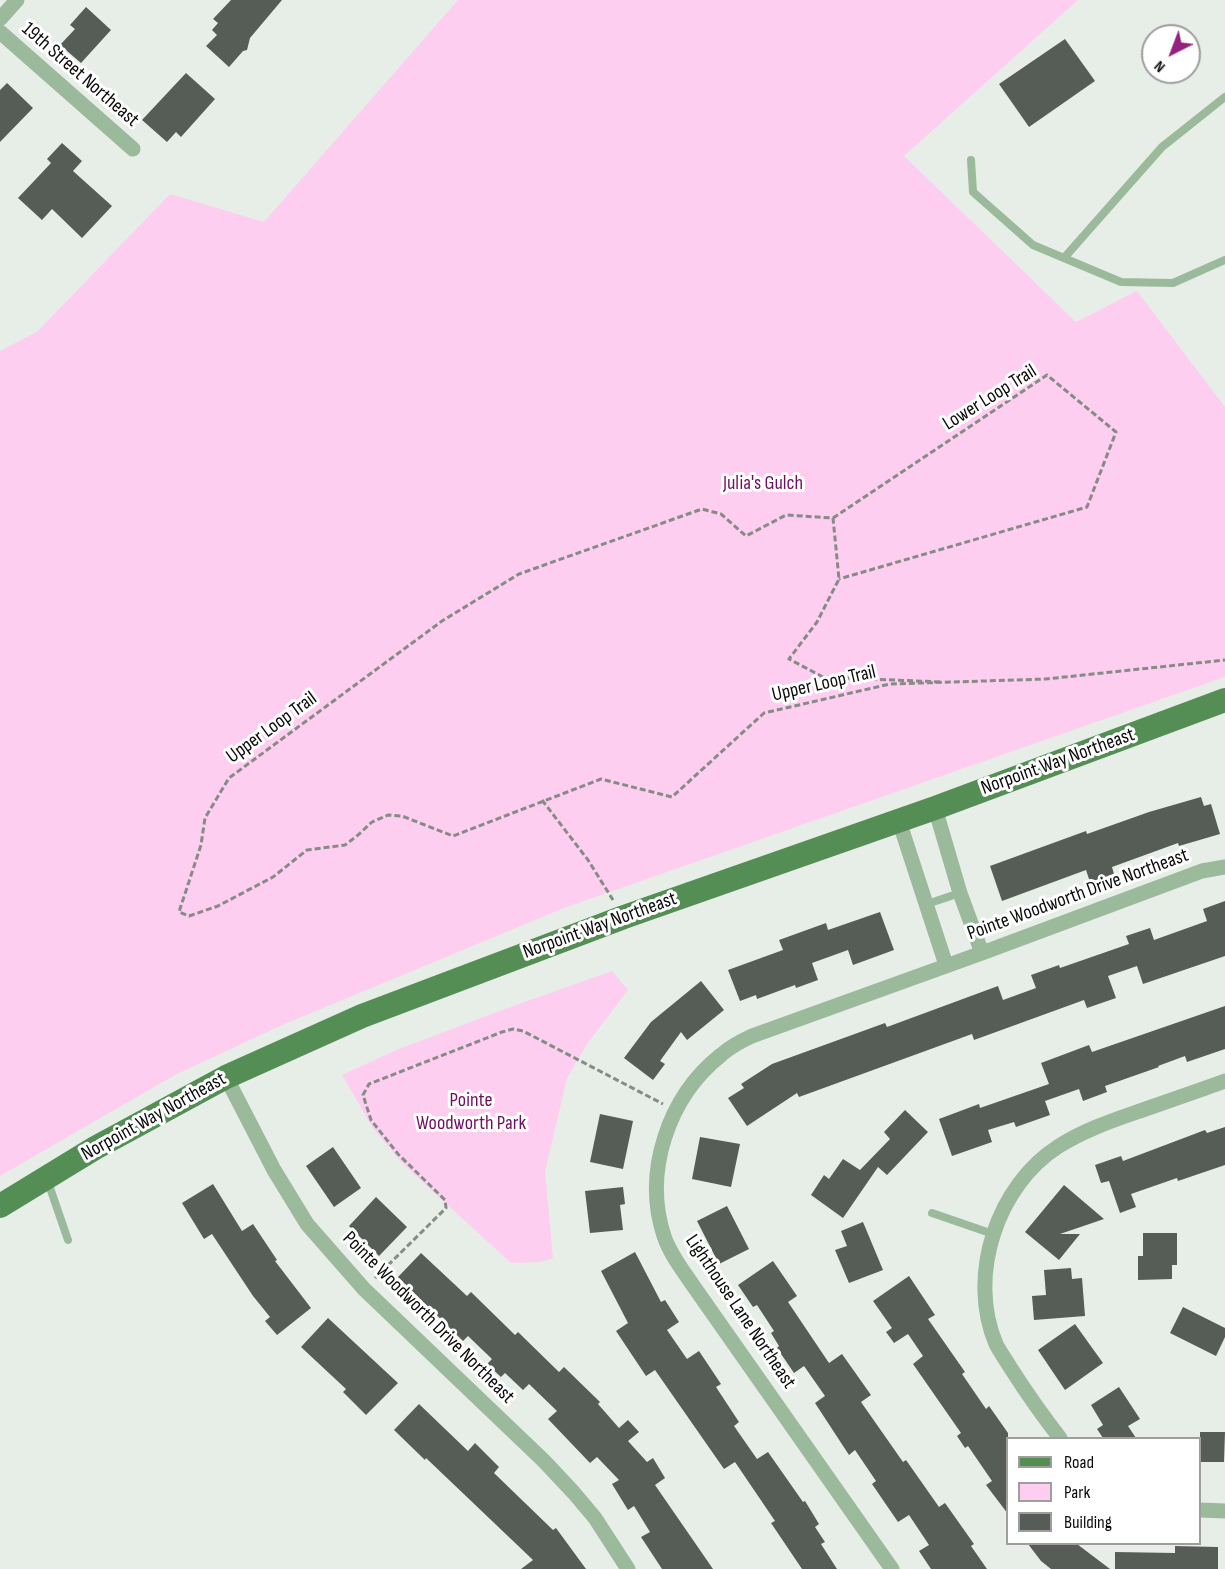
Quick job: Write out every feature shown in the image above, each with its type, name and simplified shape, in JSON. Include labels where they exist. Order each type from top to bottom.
[{"type":"main road","name":"Norpoint Way Northeast","points":[[0,1206],[95,1148],[226,1077],[362,1016],[624,917],[899,821],[1225,700]]},
{"type":"street","points":[[0,19],[17,0]]},
{"type":"street","name":"19th Street Northeast","points":[[0,32],[133,149]]},
{"type":"street","points":[[935,808],[960,893],[982,953]]},
{"type":"street","points":[[899,821],[946,965]]},
{"type":"street","name":"Pointe Woodworth Drive Northeast","points":[[946,965],[1202,871],[1225,867]]},
{"type":"street","name":"Lighthouse Lane Northeast","points":[[892,1569],[692,1284],[665,1238],[657,1200],[656,1176],[659,1154],[676,1110],[700,1076],[719,1056],[752,1036],[946,965]]},
{"type":"street","name":"Pointe Woodworth Drive Northeast","points":[[226,1077],[288,1194],[307,1224],[364,1289],[544,1461],[574,1493],[595,1518],[628,1569]]},
{"type":"street","points":[[1059,1437],[1031,1401],[997,1345],[988,1319],[985,1288],[986,1266],[993,1234],[1009,1200],[1021,1183],[1037,1164],[1058,1146],[1088,1129],[1225,1081]]},
{"type":"street","points":[[1201,1510],[1225,1511]]},
{"type":"lane","points":[[1064,258],[1162,147],[1225,97]]},
{"type":"lane","points":[[971,160],[973,192],[1033,245],[1121,282],[1173,283],[1225,260]]},
{"type":"lane","points":[[927,904],[960,893]]},
{"type":"lane","points":[[47,1178],[68,1240]]},
{"type":"lane","points":[[932,1213],[993,1234]]},
{"type":"path","name":"Lower Loop Trail","points":[[833,518],[1047,375],[1116,432],[1087,507],[839,579]]},
{"type":"path","name":"Upper Loop Trail","points":[[833,518],[786,515],[746,536],[721,514],[702,509],[519,574],[442,621],[229,778],[206,818],[201,845],[179,912],[189,916],[218,906],[273,877],[307,850],[345,845],[372,822],[388,815],[402,816],[453,836],[601,779],[672,797],[764,713],[891,684],[1046,679],[1225,660]]},
{"type":"path","points":[[833,518],[839,579]]},
{"type":"path","name":"Upper Loop Trail","points":[[839,579],[817,622],[789,659],[824,677],[940,682]]},
{"type":"path","points":[[542,800],[588,860],[624,917]]},
{"type":"path","points":[[364,1289],[446,1208],[446,1200],[398,1154],[371,1120],[363,1095],[369,1084],[513,1029],[523,1031],[676,1110]]},
{"type":"green space","name":"Julia's Gulch","points":[[458,0],[1078,0],[904,156],[1076,322],[1137,291],[1225,407],[1225,677],[564,908],[280,1026],[175,1075],[0,1176],[0,351],[37,332],[170,194],[264,222]]},
{"type":"green space","name":"Pointe Woodworth Park","points":[[612,971],[628,990],[587,1044],[567,1078],[545,1172],[553,1258],[541,1262],[511,1263],[403,1164],[373,1128],[342,1075],[394,1051]]},
{"type":"building","points":[[231,0],[282,0],[250,38],[247,50],[243,51],[229,67],[206,46],[217,35],[212,30],[218,23],[213,19]]},
{"type":"building","points":[[86,7],[111,30],[81,63],[60,45],[75,29],[70,25]]},
{"type":"building","points":[[1065,39],[1095,81],[1029,127],[999,84]]},
{"type":"building","points":[[186,73],[215,99],[181,137],[176,132],[167,142],[142,120]]},
{"type":"building","points":[[7,83],[33,108],[0,142],[0,90]]},
{"type":"building","points":[[62,143],[82,161],[73,171],[112,206],[82,238],[52,209],[42,220],[18,198],[51,163],[47,159]]},
{"type":"building","points":[[1201,797],[1204,806],[1211,804],[1220,834],[1179,846],[1178,843],[1112,867],[1114,874],[1090,882],[1086,870],[1002,901],[990,866],[1086,831],[1087,834]]},
{"type":"building","points":[[1225,901],[1225,956],[1143,984],[1137,966],[1108,976],[1116,998],[1087,1008],[1084,1000],[974,1040],[972,1034],[799,1097],[797,1093],[747,1126],[728,1098],[744,1088],[741,1084],[772,1064],[885,1023],[887,1027],[998,986],[1003,1000],[1036,988],[1031,975],[1059,965],[1060,968],[1129,944],[1126,936],[1150,928],[1154,940],[1207,921],[1203,909]]},
{"type":"building","points":[[880,912],[894,950],[853,965],[848,950],[812,963],[818,980],[796,988],[795,985],[757,999],[756,995],[740,1001],[728,970],[783,950],[779,940],[826,923],[828,930]]},
{"type":"building","points":[[701,981],[724,1010],[687,1040],[681,1032],[660,1061],[665,1064],[653,1080],[624,1058],[651,1022]]},
{"type":"building","points":[[1225,1006],[1225,1049],[1187,1062],[1185,1056],[1105,1086],[1107,1092],[1083,1101],[1079,1089],[1045,1101],[1050,1115],[1016,1127],[1014,1122],[988,1130],[992,1142],[952,1156],[939,1119],[979,1104],[980,1108],[1049,1084],[1041,1063],[1089,1045],[1092,1052]]},
{"type":"building","points":[[905,1110],[928,1132],[887,1175],[878,1167],[843,1218],[811,1195],[824,1175],[829,1179],[843,1159],[860,1170],[890,1139],[884,1132]]},
{"type":"building","points":[[600,1114],[633,1121],[623,1169],[590,1162]]},
{"type":"building","points":[[1225,1127],[1225,1165],[1131,1194],[1136,1207],[1120,1213],[1109,1181],[1101,1183],[1095,1165],[1121,1156],[1123,1161],[1205,1130],[1207,1133]]},
{"type":"building","points":[[700,1137],[740,1144],[731,1187],[692,1179]]},
{"type":"building","points":[[333,1147],[361,1188],[334,1207],[306,1166]]},
{"type":"building","points":[[213,1184],[242,1231],[253,1224],[277,1260],[275,1261],[311,1308],[277,1335],[265,1321],[270,1317],[253,1296],[212,1234],[204,1239],[182,1203]]},
{"type":"building","points":[[1064,1185],[1104,1219],[1060,1234],[1080,1234],[1059,1260],[1025,1232]]},
{"type":"building","points":[[623,1187],[625,1204],[620,1205],[623,1230],[590,1233],[585,1191]]},
{"type":"building","points":[[376,1197],[407,1227],[379,1256],[349,1226]]},
{"type":"building","points":[[727,1206],[749,1249],[719,1264],[697,1221]]},
{"type":"building","points":[[863,1222],[883,1270],[849,1283],[835,1250],[847,1246],[841,1231]]},
{"type":"building","points":[[1143,1233],[1177,1233],[1177,1265],[1172,1265],[1172,1279],[1138,1280],[1138,1256],[1143,1256]]},
{"type":"building","points":[[635,1252],[661,1302],[665,1300],[679,1322],[667,1330],[687,1359],[699,1351],[721,1384],[716,1387],[739,1422],[734,1426],[757,1459],[768,1452],[803,1502],[805,1501],[819,1524],[815,1527],[825,1542],[821,1544],[837,1569],[802,1569],[771,1523],[775,1521],[735,1462],[724,1469],[655,1370],[646,1376],[616,1331],[628,1323],[601,1271]]},
{"type":"building","points":[[421,1253],[467,1296],[471,1292],[515,1335],[518,1332],[559,1372],[564,1367],[600,1402],[598,1404],[619,1428],[628,1420],[639,1432],[628,1441],[647,1462],[653,1458],[665,1478],[655,1485],[713,1569],[662,1569],[641,1537],[650,1532],[634,1506],[628,1510],[612,1484],[619,1480],[597,1457],[590,1463],[548,1419],[557,1411],[529,1384],[523,1390],[505,1373],[501,1377],[487,1364],[492,1359],[468,1336],[463,1341],[398,1277]]},
{"type":"building","points":[[773,1261],[797,1296],[788,1302],[829,1363],[842,1354],[871,1395],[861,1402],[903,1462],[906,1460],[939,1507],[945,1503],[974,1544],[971,1546],[987,1569],[931,1569],[919,1551],[929,1545],[909,1515],[898,1522],[872,1484],[876,1481],[855,1450],[849,1455],[815,1403],[825,1396],[804,1366],[794,1373],[777,1348],[779,1346],[771,1333],[774,1331],[757,1305],[753,1307],[738,1285]]},
{"type":"building","points":[[1071,1268],[1072,1279],[1082,1278],[1085,1316],[1034,1320],[1032,1296],[1046,1295],[1044,1270]]},
{"type":"building","points":[[909,1276],[935,1315],[928,1319],[965,1372],[962,1374],[986,1409],[989,1406],[1008,1433],[1006,1437],[1006,1511],[986,1485],[992,1481],[968,1446],[965,1448],[957,1436],[961,1433],[913,1364],[923,1356],[908,1334],[894,1343],[886,1332],[892,1328],[873,1301]]},
{"type":"building","points":[[1183,1307],[1225,1328],[1225,1337],[1216,1356],[1170,1333]]},
{"type":"building","points":[[328,1318],[398,1383],[366,1415],[343,1392],[346,1389],[301,1347]]},
{"type":"building","points":[[1075,1324],[1103,1363],[1065,1390],[1038,1350]]},
{"type":"building","points":[[1119,1387],[1140,1419],[1128,1426],[1135,1437],[1102,1437],[1097,1429],[1103,1425],[1091,1405]]},
{"type":"building","points":[[419,1404],[468,1451],[475,1443],[499,1467],[494,1473],[553,1530],[556,1528],[586,1569],[521,1569],[533,1560],[394,1430]]},
{"type":"building","points":[[1200,1432],[1225,1432],[1224,1462],[1201,1462]]},
{"type":"building","points":[[1029,1545],[1078,1545],[1110,1569],[1051,1569],[1041,1561]]},
{"type":"building","points":[[1175,1546],[1218,1547],[1218,1569],[1115,1569],[1115,1552],[1175,1553]]}]
